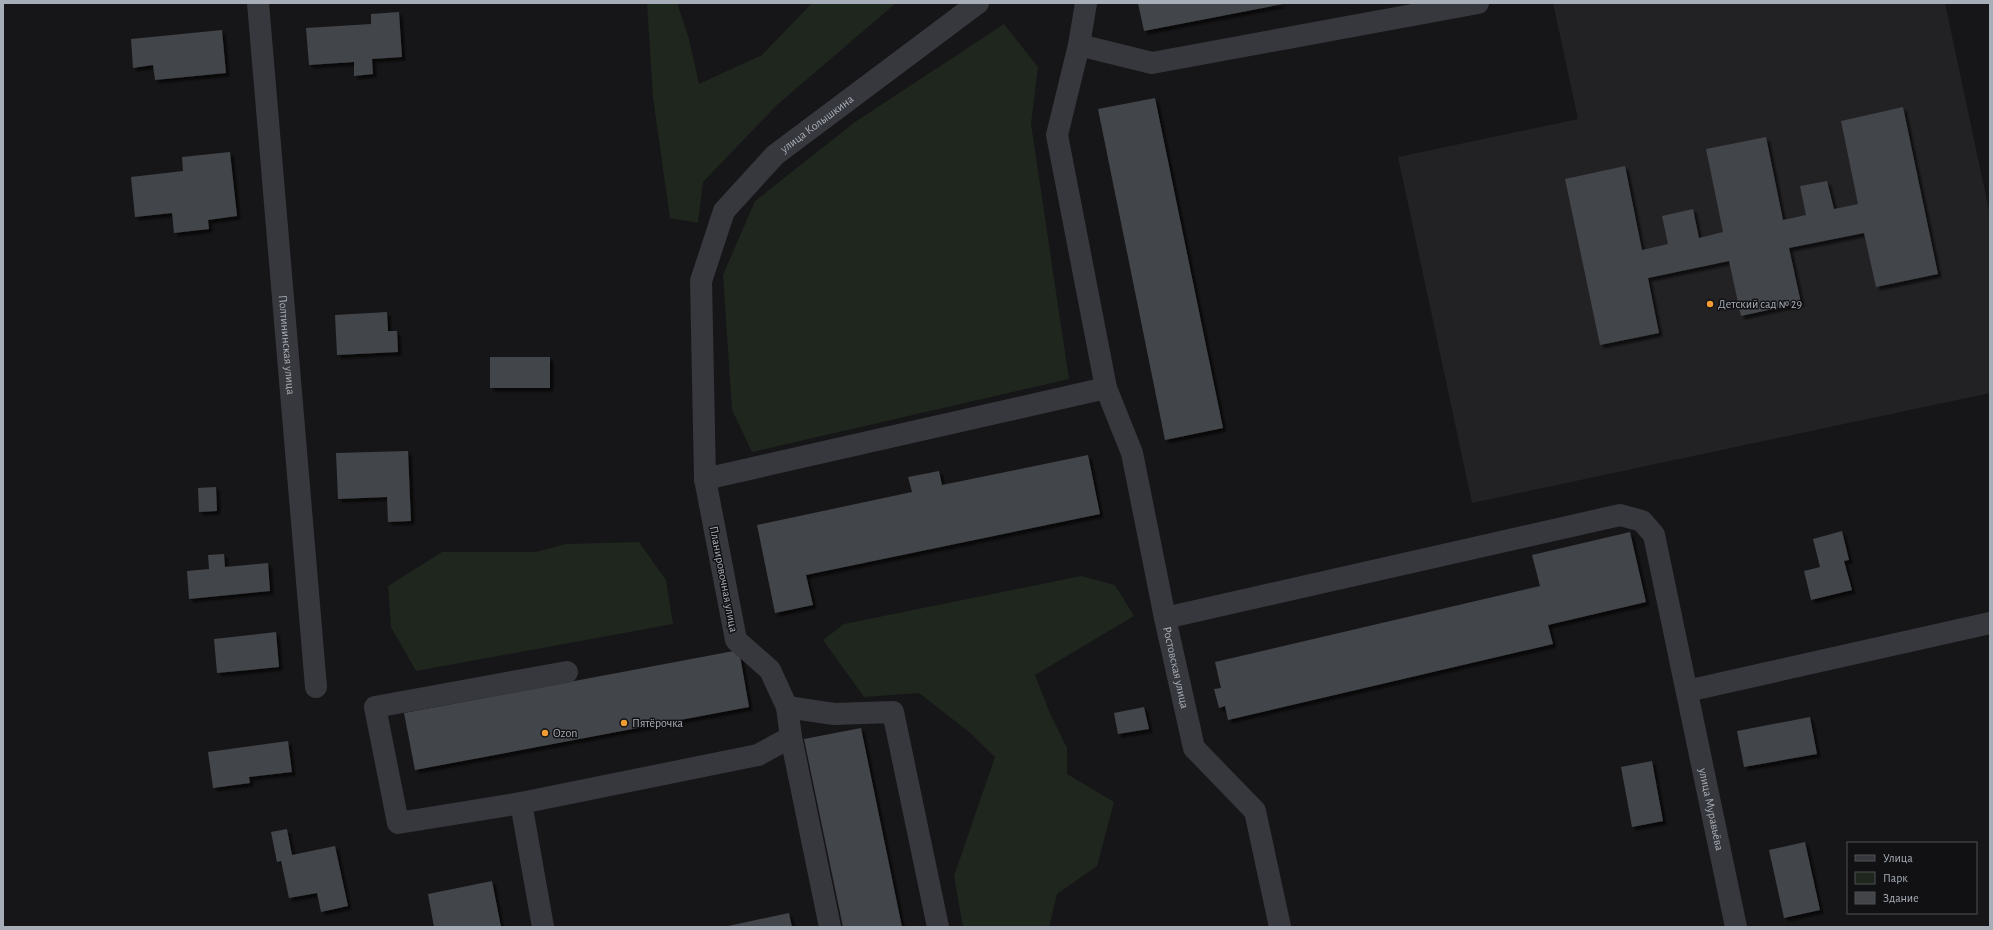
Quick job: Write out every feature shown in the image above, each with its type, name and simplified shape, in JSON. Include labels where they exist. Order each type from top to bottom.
[{"type":"street","name":"Полтининская улица","points":[[258,3],[316,687]]},
{"type":"street","name":"улица Колышкина","points":[[701,281],[724,212],[775,155],[978,3]]},
{"type":"street","name":"Ростовская улица","points":[[1086,3],[1079,45],[1057,135],[1106,388],[1132,453],[1165,618],[1194,748],[1255,811],[1280,927]]},
{"type":"street","points":[[1079,45],[1152,63],[1478,3]]},
{"type":"street","name":"Планировочная улица","points":[[701,281],[705,479],[736,640],[770,670],[787,708],[791,737],[830,927]]},
{"type":"street","points":[[705,479],[1106,388]]},
{"type":"street","name":"улица Муравьёва","points":[[1165,618],[1620,515],[1642,521],[1654,535],[1736,927]]},
{"type":"street","points":[[1687,691],[1990,623]]},
{"type":"street","points":[[567,672],[375,707],[398,823],[521,802],[758,755],[791,737]]},
{"type":"street","points":[[787,708],[834,714],[892,712],[938,927]]},
{"type":"street","points":[[521,802],[543,927]]},
{"type":"shaded area","name":"Детский сад № 29","points":[[1553,3],[1945,3],[1990,215],[1990,393],[1472,503],[1398,157],[1578,119]]},
{"type":"green space","points":[[647,3],[677,3],[689,39],[699,84],[762,55],[812,3],[896,3],[778,104],[703,182],[698,223],[670,218],[653,98]]},
{"type":"green space","points":[[1004,24],[1038,67],[1031,124],[1069,379],[752,452],[732,410],[723,275],[755,201],[855,122]]},
{"type":"green space","points":[[639,542],[666,580],[673,624],[416,671],[391,627],[388,586],[442,552],[536,552],[566,544]]},
{"type":"green space","points":[[1081,576],[1115,585],[1134,616],[1035,675],[1049,711],[1067,748],[1067,774],[1114,802],[1097,866],[1057,894],[1049,927],[963,927],[954,876],[995,757],[969,732],[919,693],[864,697],[823,640],[844,624]]},
{"type":"building","points":[[1138,3],[1283,3],[1283,4],[1144,31]]},
{"type":"building","points":[[399,12],[402,57],[372,59],[373,74],[354,76],[354,62],[309,65],[306,28],[371,24],[371,14]]},
{"type":"building","points":[[222,30],[226,73],[155,80],[153,65],[133,68],[131,39]]},
{"type":"building","points":[[1155,98],[1223,428],[1165,440],[1098,109]]},
{"type":"building","points":[[1903,107],[1938,274],[1876,287],[1864,233],[1789,248],[1801,303],[1741,316],[1729,261],[1648,278],[1659,333],[1600,345],[1565,179],[1625,166],[1642,250],[1668,244],[1662,216],[1693,209],[1699,238],[1723,232],[1706,149],[1766,137],[1783,220],[1806,215],[1800,186],[1827,181],[1834,209],[1858,204],[1841,121]]},
{"type":"building","points":[[230,152],[237,216],[208,220],[209,229],[174,233],[172,213],[135,217],[131,177],[183,171],[182,157]]},
{"type":"building","points":[[387,312],[388,331],[397,331],[398,352],[337,355],[335,315]]},
{"type":"building","points":[[490,357],[550,357],[550,388],[490,388]]},
{"type":"building","points":[[408,451],[411,521],[388,522],[387,497],[338,499],[336,453]]},
{"type":"building","points":[[1088,455],[1100,514],[806,575],[813,605],[775,613],[757,525],[912,492],[908,477],[939,471],[942,485]]},
{"type":"building","points":[[216,487],[217,511],[199,512],[198,488]]},
{"type":"building","points":[[1842,531],[1849,560],[1844,561],[1852,590],[1811,600],[1804,571],[1820,567],[1813,539]]},
{"type":"building","points":[[1630,532],[1646,602],[1548,625],[1553,644],[1228,720],[1225,706],[1219,708],[1214,689],[1221,688],[1215,662],[1540,586],[1532,555]]},
{"type":"building","points":[[224,554],[225,567],[268,563],[270,591],[189,599],[187,571],[209,569],[208,555]]},
{"type":"building","points":[[276,632],[279,667],[217,673],[214,639]]},
{"type":"building","points":[[739,650],[749,707],[415,770],[404,713]]},
{"type":"building","points":[[1144,707],[1149,729],[1118,734],[1114,713]]},
{"type":"building","points":[[1810,717],[1817,754],[1744,767],[1737,731]]},
{"type":"building","points":[[861,728],[902,927],[843,927],[804,739]]},
{"type":"building","points":[[288,741],[292,772],[249,777],[250,783],[213,788],[208,752]]},
{"type":"building","points":[[1652,761],[1663,821],[1632,827],[1621,767]]},
{"type":"building","points":[[287,829],[292,855],[335,846],[348,906],[321,912],[317,893],[289,898],[281,861],[277,862],[271,832]]},
{"type":"building","points":[[1805,842],[1820,910],[1784,918],[1769,850]]},
{"type":"building","points":[[492,881],[501,927],[434,927],[428,894]]},
{"type":"building","points":[[789,913],[792,927],[728,927],[728,926]]},
{"type":"place","name":"Детский сад № 29","points":[[1710,304]]},
{"type":"place","name":"Пятёрочка","points":[[624,723]]},
{"type":"place","name":"Ozon","points":[[545,733]]}]
